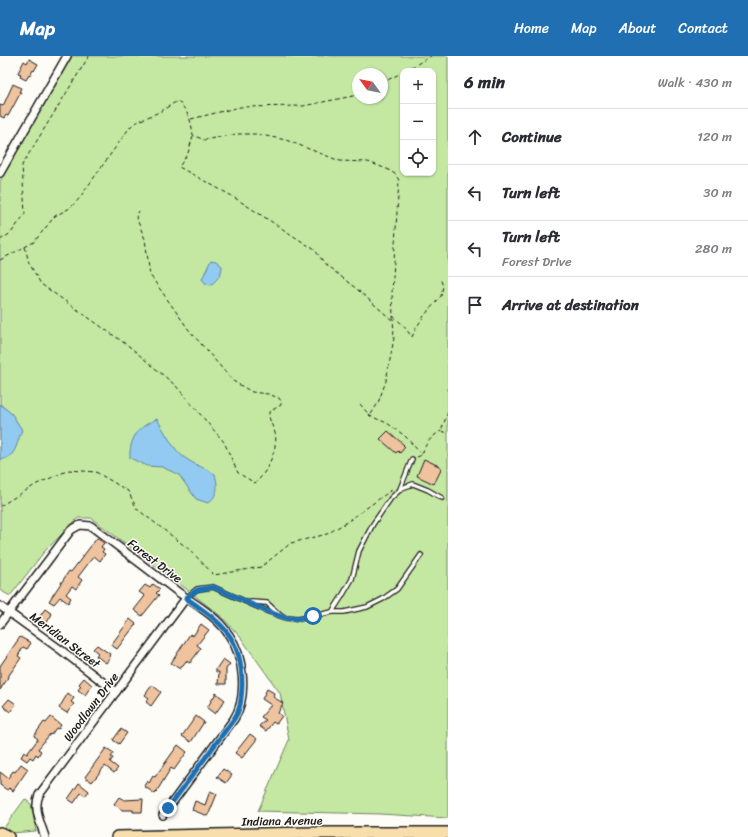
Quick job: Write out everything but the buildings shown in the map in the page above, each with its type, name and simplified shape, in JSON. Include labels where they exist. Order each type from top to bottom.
[{"type":"main road","points":[[0,833],[8,837]]},
{"type":"main road","name":"Indiana Avenue","points":[[117,837],[448,833]]},
{"type":"street","points":[[0,173],[67,56]]},
{"type":"street","name":"Forest Drive","points":[[9,612],[71,530],[80,525],[90,526],[222,625],[235,644],[239,655],[241,667],[241,702],[238,713],[163,815]]},
{"type":"street","name":"Woodlawn Drive","points":[[45,837],[36,807],[39,795],[186,598]]},
{"type":"street","name":"Meridian Street","points":[[0,606],[116,692]]},
{"type":"street","points":[[0,624],[9,612]]},
{"type":"lane","points":[[400,490],[412,459]]},
{"type":"lane","points":[[332,612],[342,598],[352,579],[359,551],[373,524],[392,498],[402,488],[412,484],[421,486],[442,498]]},
{"type":"lane","points":[[186,598],[197,590],[213,587],[286,618],[300,619],[332,612],[344,612],[367,607],[383,600],[397,588],[421,555]]},
{"type":"lane","points":[[249,602],[267,604],[281,616]]},
{"type":"path","points":[[0,240],[12,233],[25,214],[22,166],[89,56]]},
{"type":"path","points":[[409,68],[431,56]]},
{"type":"path","points":[[388,80],[400,73]]},
{"type":"path","points":[[190,119],[240,107],[303,106],[352,96]]},
{"type":"path","points":[[0,260],[34,242],[55,216],[70,208],[78,200],[130,127],[136,122],[158,113],[168,105],[178,101],[187,110],[193,135],[188,153],[179,167],[232,196],[315,250],[325,264],[358,290],[393,321]]},
{"type":"path","points":[[193,135],[204,140],[236,134],[256,134],[286,140],[340,161],[368,162],[387,169],[395,174],[399,180],[392,293],[394,338],[386,381],[378,403],[370,416]]},
{"type":"path","points":[[24,247],[29,263],[41,284],[130,347],[176,386],[224,442],[238,472],[254,482],[261,478],[272,458],[276,434],[268,417],[269,412],[281,405],[282,401],[279,398],[268,394],[252,392],[233,381],[189,330],[150,275],[145,239],[136,217],[139,211]]},
{"type":"path","points":[[393,316],[402,324],[412,337],[424,316],[441,296],[443,286],[440,278]]},
{"type":"path","points":[[360,404],[370,416],[387,423],[405,436],[422,455]]},
{"type":"path","points":[[422,455],[424,448],[431,437],[441,431],[448,412]]},
{"type":"path","points":[[441,431],[448,433]]},
{"type":"path","points":[[412,459],[422,455]]},
{"type":"path","points":[[0,506],[37,484],[69,470],[96,472],[128,491],[137,509],[190,550],[214,575],[260,567],[291,542],[327,534],[402,484]]},
{"type":"green space","points":[[72,56],[448,56],[448,818],[380,814],[258,811],[289,740],[280,693],[241,638],[223,618],[91,518],[78,518],[44,552],[10,596],[0,590],[0,181]]},
{"type":"green space","points":[[25,799],[31,804],[36,831],[11,833],[3,829]]},
{"type":"water","points":[[211,260],[216,261],[222,266],[222,269],[217,279],[211,285],[206,284],[202,279]]},
{"type":"water","points":[[0,404],[12,414],[22,430],[13,453],[10,456],[0,460]]},
{"type":"water","points":[[157,419],[181,455],[192,463],[215,474],[217,490],[212,500],[208,503],[196,499],[179,475],[162,467],[147,466],[130,458],[131,444],[136,434],[145,425]]},
{"type":"route","points":[[168,808],[234,719],[238,713],[241,702],[241,667],[235,644],[229,634],[216,619],[186,598],[192,592],[205,587],[213,587],[221,589],[269,612],[286,618],[300,619],[313,616]]}]
